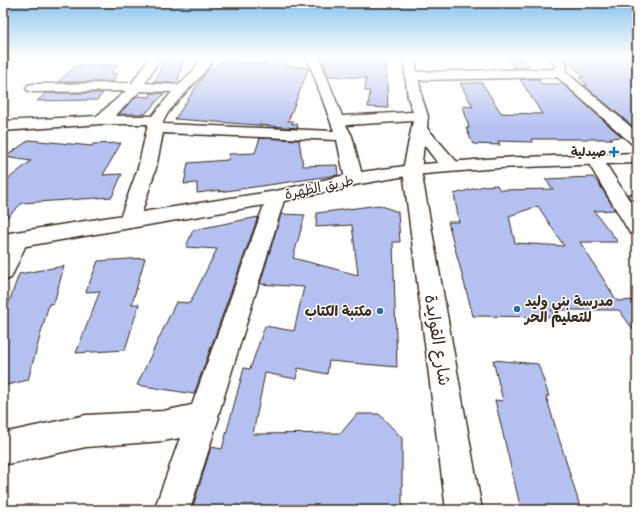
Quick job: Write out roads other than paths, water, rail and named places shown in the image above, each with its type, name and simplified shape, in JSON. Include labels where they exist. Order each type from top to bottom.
[{"type":"street","points":[[101,120],[132,92],[140,81]]},
{"type":"street","points":[[129,221],[148,168],[156,124],[165,108],[190,81]]},
{"type":"street","points":[[322,81],[344,136],[354,179]]},
{"type":"street","points":[[412,170],[420,123],[413,81]]},
{"type":"street","points":[[569,81],[637,140]]},
{"type":"street","points":[[33,88],[136,87],[183,89]]},
{"type":"street","points":[[3,126],[101,120],[344,136]]},
{"type":"street","points":[[337,121],[420,123]]},
{"type":"street","points":[[420,123],[451,166]]},
{"type":"street","name":"طريق الظهرة","points":[[10,241],[276,197],[354,179],[412,170],[451,166],[637,158]]},
{"type":"street","points":[[594,159],[637,228]]},
{"type":"street","name":"شارع القوايدة","points":[[412,170],[464,510]]},
{"type":"street","points":[[172,510],[204,418],[276,197]]},
{"type":"street","points":[[3,272],[10,241]]},
{"type":"street","points":[[3,449],[86,431],[163,426],[204,418]]},
{"type":"place","name":"صيدلية","points":[[614,152]]},
{"type":"place","name":"مدرسة بني وليد للتعليم الحر","points":[[517,309]]},
{"type":"place","name":"مكتبة الكتاب","points":[[380,311]]}]
